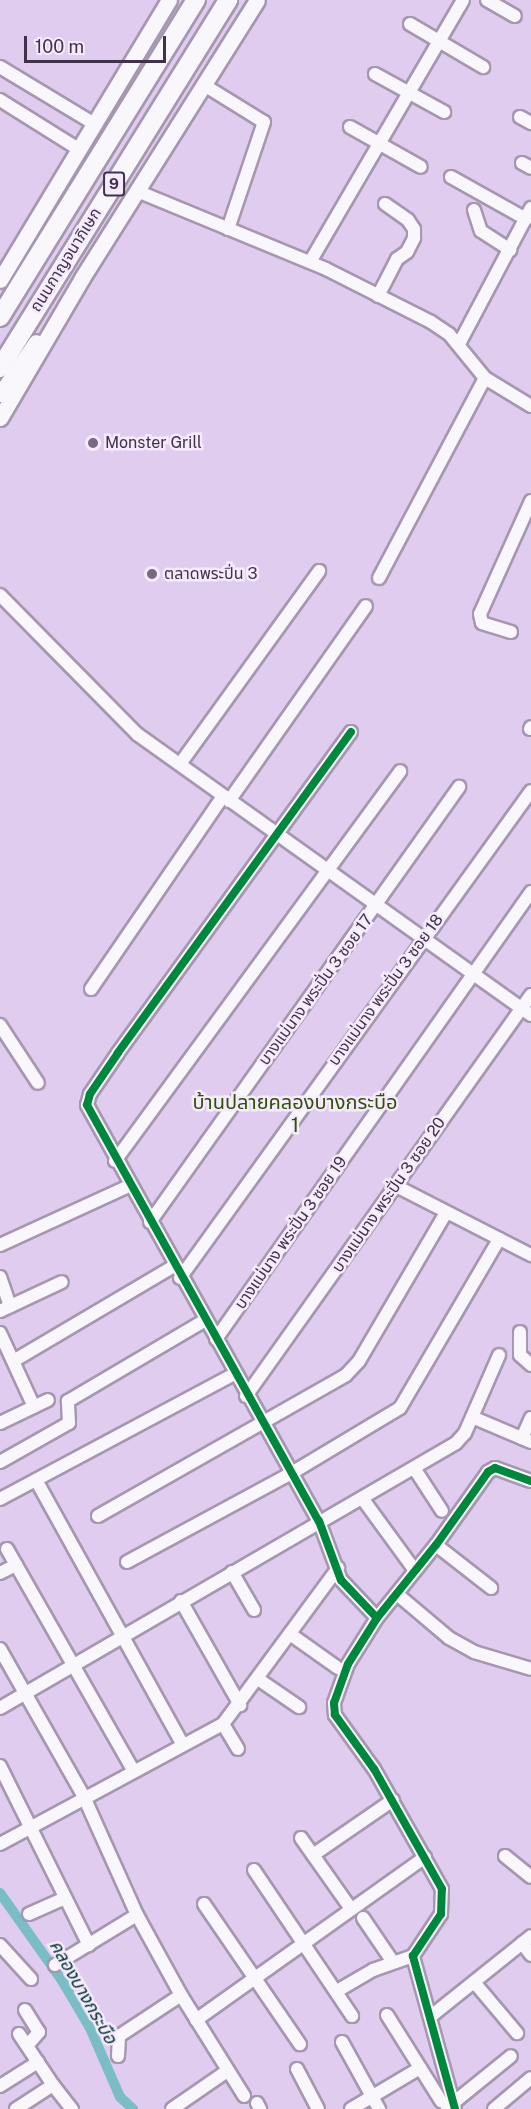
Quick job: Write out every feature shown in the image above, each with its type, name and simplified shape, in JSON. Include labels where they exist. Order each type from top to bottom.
[{"type":"highway","name":"ถนนกาญจนาภิเษก","points":[[0,317],[196,0]]},
{"type":"highway","name":"ถนนกาญจนาภิเษก","points":[[0,368],[228,0]]},
{"type":"main road","points":[[0,284],[169,0]]},
{"type":"main road","points":[[0,418],[82,278],[258,0]]},
{"type":"main road","points":[[0,280],[11,266]]},
{"type":"main road","points":[[0,394],[82,278]]},
{"type":"street","points":[[310,262],[407,92],[463,0]]},
{"type":"street","points":[[487,0],[515,16]]},
{"type":"street","points":[[410,24],[483,67]]},
{"type":"street","points":[[0,67],[96,125]]},
{"type":"street","points":[[375,74],[444,112]]},
{"type":"street","points":[[204,85],[264,122],[228,229]]},
{"type":"street","points":[[0,100],[80,150]]},
{"type":"street","points":[[350,127],[421,167]]},
{"type":"street","points":[[451,177],[528,214],[459,344]]},
{"type":"street","points":[[137,191],[310,262],[437,326],[459,344],[485,378],[531,406]]},
{"type":"street","points":[[378,296],[397,259],[407,252],[414,238],[414,229],[408,220],[386,204]]},
{"type":"street","points":[[474,210],[481,231],[510,250]]},
{"type":"street","points":[[379,578],[485,378]]},
{"type":"street","points":[[511,632],[482,623],[480,614],[531,501]]},
{"type":"street","points":[[180,764],[319,571]]},
{"type":"street","points":[[0,595],[129,727],[526,1012]]},
{"type":"street","points":[[92,989],[226,798],[366,606]]},
{"type":"street","points":[[351,732],[90,1094],[89,1114],[290,1474],[319,1521],[341,1580],[377,1618]]},
{"type":"street","points":[[115,1161],[400,771]]},
{"type":"street","name":"บางแม่นาง พระปิ่น 3 ซอย 17","points":[[150,1222],[459,787]]},
{"type":"street","name":"บางแม่นาง พระปิ่น 3 ซอย 18","points":[[177,1272],[531,791]]},
{"type":"street","name":"บางแม่นาง พระปิ่น 3 ซอย 19","points":[[216,1340],[531,892]]},
{"type":"street","name":"บางแม่นาง พระปิ่น 3 ซอย 20","points":[[246,1396],[396,1186],[526,1012],[531,995]]},
{"type":"street","points":[[0,1025],[38,1083]]},
{"type":"street","points":[[0,1245],[129,1186]]},
{"type":"street","points":[[396,1186],[531,1255]]},
{"type":"street","points":[[98,1516],[263,1424],[354,1368],[446,1213]]},
{"type":"street","points":[[127,1562],[290,1474],[408,1400],[499,1239]]},
{"type":"street","points":[[15,1360],[177,1272]]},
{"type":"street","points":[[0,1277],[5,1308],[62,1282]]},
{"type":"street","points":[[0,1462],[64,1427],[70,1417],[68,1401],[204,1321]]},
{"type":"street","points":[[520,1332],[520,1355],[531,1365]]},
{"type":"street","points":[[0,1333],[15,1360],[34,1407]]},
{"type":"street","points":[[0,1708],[456,1443],[471,1417],[499,1355]]},
{"type":"street","points":[[0,1499],[234,1374]]},
{"type":"street","points":[[0,1423],[48,1400]]},
{"type":"street","points":[[471,1417],[527,1440],[531,1418]]},
{"type":"street","points":[[414,1468],[442,1511]]},
{"type":"street","points":[[337,1991],[393,1962],[413,1956],[441,1914],[442,1889],[393,1800],[334,1709],[348,1665],[377,1618],[436,1545],[491,1469],[531,1481]]},
{"type":"street","points":[[36,1480],[182,1743]]},
{"type":"street","points":[[362,1498],[413,1568]]},
{"type":"street","points":[[436,1545],[491,1588]]},
{"type":"street","points":[[7,1549],[133,1770]]},
{"type":"street","points":[[0,1573],[16,1565]]},
{"type":"street","points":[[0,1844],[33,1828],[182,1743],[223,1724],[240,1705],[338,1568]]},
{"type":"street","points":[[232,1572],[254,1610]]},
{"type":"street","points":[[397,1594],[449,1638],[474,1652],[530,1665]]},
{"type":"street","points":[[181,1602],[240,1705]]},
{"type":"street","points":[[290,1634],[338,1668]]},
{"type":"street","points":[[0,1648],[84,1797],[138,1915],[180,1995],[244,2096]]},
{"type":"street","points":[[258,1679],[299,1707]]},
{"type":"street","points":[[223,1724],[238,1749]]},
{"type":"street","points":[[2,1773],[33,1828],[63,1899],[89,1945]]},
{"type":"street","points":[[313,1855],[393,1800]]},
{"type":"street","points":[[301,1838],[351,1909]]},
{"type":"street","points":[[505,1856],[531,1877]]},
{"type":"street","points":[[196,2020],[302,1942],[425,1857]]},
{"type":"street","points":[[254,1870],[352,2016]]},
{"type":"street","points":[[29,1914],[63,1899]]},
{"type":"street","points":[[204,1904],[300,2044]]},
{"type":"street","points":[[55,1965],[138,1915]]},
{"type":"street","points":[[363,1918],[393,1962]]},
{"type":"street","points":[[430,2017],[526,1940],[531,1955]]},
{"type":"street","points":[[0,1945],[31,1979]]},
{"type":"street","points":[[413,1956],[430,2017],[448,2106]]},
{"type":"street","points":[[474,1982],[517,2033]]},
{"type":"street","points":[[118,2056],[119,2036],[180,1995]]},
{"type":"street","points":[[25,2010],[39,2032],[27,2046]]},
{"type":"street","points":[[387,2015],[420,2068],[448,2106]]},
{"type":"street","points":[[19,2034],[72,2109]]},
{"type":"street","points":[[342,2042],[379,2109]]},
{"type":"street","points":[[448,2106],[511,2056]]},
{"type":"street","points":[[0,2086],[38,2062]]},
{"type":"street","points":[[351,2109],[420,2068]]},
{"type":"street","points":[[297,2069],[318,2109]]},
{"type":"street","points":[[172,2109],[227,2071]]},
{"type":"street","points":[[494,2109],[531,2078]]},
{"type":"street","points":[[16,2109],[53,2085]]},
{"type":"waterway","name":"คลองบางกระบือ","points":[[0,1893],[61,1979],[90,2028],[120,2097],[133,2109]]},
{"type":"cycle path","points":[[351,732],[118,1053],[90,1094],[87,1105],[319,1521],[341,1580],[377,1618]]},
{"type":"cycle path","points":[[455,2109],[413,1956],[441,1914],[442,1889],[374,1769],[335,1715],[334,1703],[348,1664],[377,1618],[436,1545],[488,1472],[495,1468],[531,1481]]},
{"type":"place","name":"Monster Grill","points":[[93,443]]},
{"type":"place","name":"ตลาดพระปิ่น 3","points":[[152,574]]},
{"type":"district","name":"บ้านปลายคลองบางกระบือ 1","points":[[295,1114]]}]
